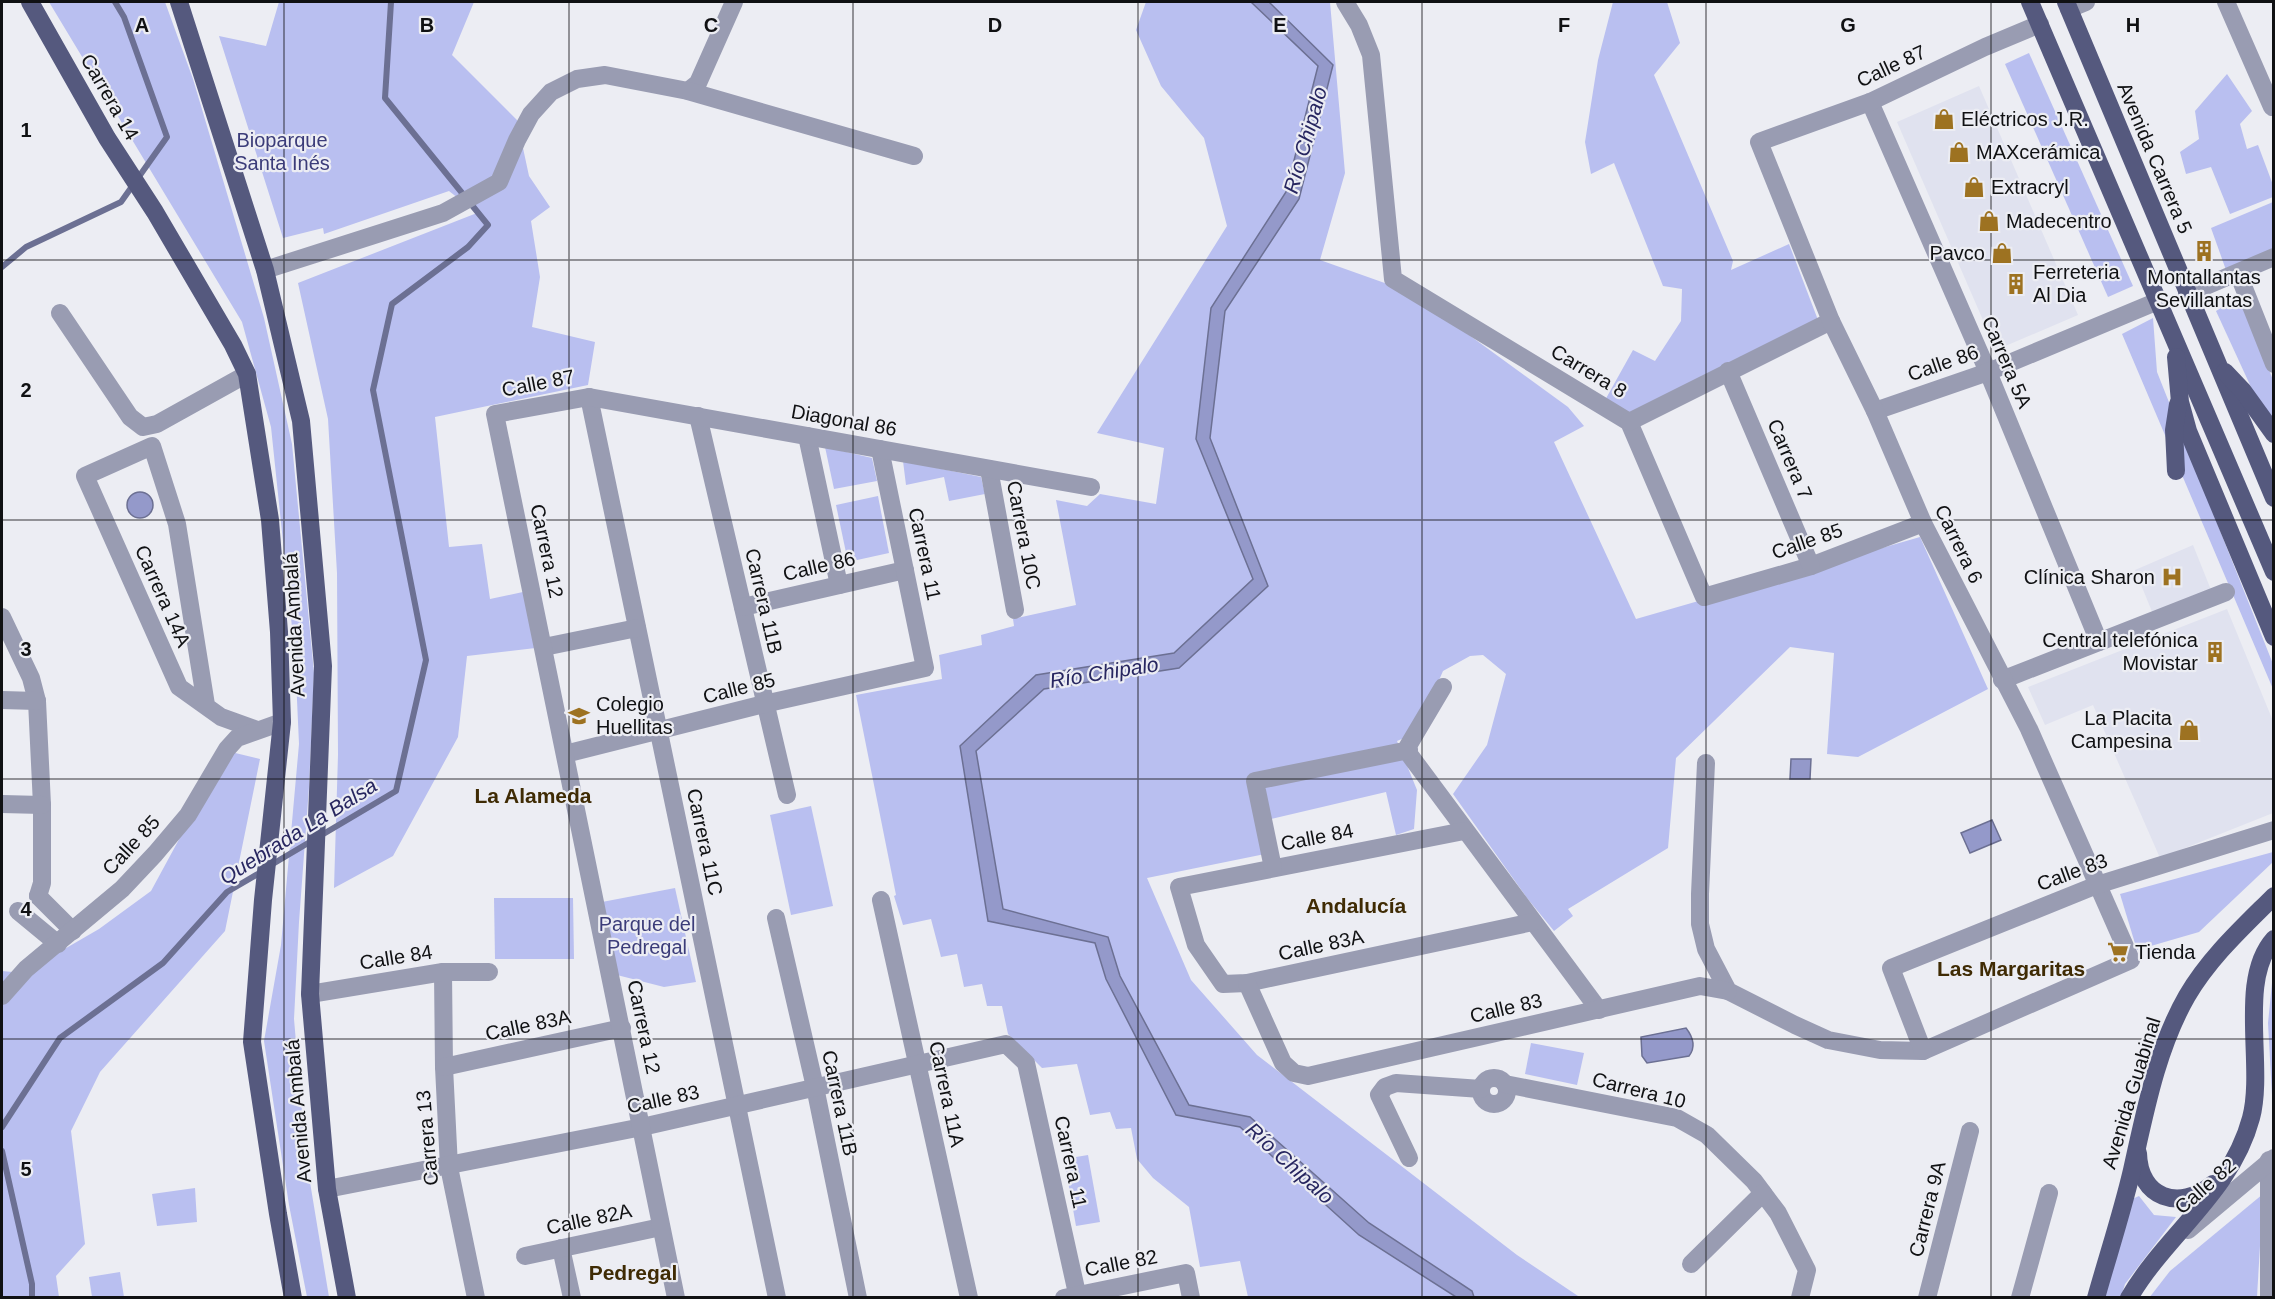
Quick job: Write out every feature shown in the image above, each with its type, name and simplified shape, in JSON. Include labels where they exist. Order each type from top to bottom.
[{"type":"main road","name":"Carrera 14","points":[[30,2],[114,152],[155,212]]},
{"type":"main road","name":"Avenida Ambalá","points":[[179,2],[266,270],[301,421],[323,666],[310,994],[327,1189],[346,1298]]},
{"type":"main road","points":[[2030,2],[2270,564]]},
{"type":"main road","name":"Avenida Carrera 5","points":[[2073,4],[2187,294],[2274,498]]},
{"type":"main road","name":"Avenida Ambalá","points":[[155,212],[233,345],[247,374],[270,520],[279,633],[282,722],[263,900],[252,1042],[293,1298]]},
{"type":"main road","points":[[2175,343],[2180,393],[2188,431],[2274,637]]},
{"type":"main road","points":[[2216,364],[2243,391],[2274,434]]},
{"type":"main road","points":[[2176,471],[2174,430],[2180,393]]},
{"type":"main road","name":"Avenida Guabinal","points":[[2096,1298],[2161,1059],[2186,998],[2214,956],[2274,896]]},
{"type":"main road","points":[[2128,1298],[2148,1269],[2229,1170],[2236,1158],[2252,1115],[2255,1092],[2254,999],[2259,966],[2274,939]]},
{"type":"main road","points":[[2259,966],[2274,952]]},
{"type":"main road","points":[[2140,1133],[2138,1155],[2140,1170],[2147,1184],[2159,1194],[2173,1199],[2188,1198],[2202,1193],[2229,1170]]},
{"type":"street","points":[[688,91],[698,83],[734,2]]},
{"type":"street","name":"Carrera 8","points":[[1345,2],[1359,25],[1371,55],[1393,279],[1629,422],[1704,597]]},
{"type":"street","points":[[2226,2],[2272,106]]},
{"type":"street","name":"Calle 87","points":[[1759,142],[1870,102],[1985,47],[2040,24]]},
{"type":"street","points":[[266,270],[442,213],[499,182],[531,114],[551,92],[577,79],[604,75],[688,91],[914,156]]},
{"type":"street","name":"Carrera 5A","points":[[1870,102],[1988,372],[2099,642]]},
{"type":"street","name":"Carrera 6","points":[[1759,142],[1831,321],[1875,411],[1923,523],[2029,729],[2132,960],[1923,1051]]},
{"type":"street","points":[[2187,294],[2274,257]]},
{"type":"street","points":[[2238,273],[2274,364]]},
{"type":"street","name":"Calle 86","points":[[1875,411],[1988,372],[2158,301]]},
{"type":"street","points":[[60,313],[130,417],[143,427],[157,424],[247,374]]},
{"type":"street","points":[[1629,422],[1831,321]]},
{"type":"street","name":"Carrera 7","points":[[1728,371],[1811,566]]},
{"type":"street","name":"Calle 87","points":[[495,414],[589,397]]},
{"type":"street","name":"Diagonal 86","points":[[589,397],[1091,487]]},
{"type":"street","name":"Carrera 11C","points":[[589,397],[777,1298]]},
{"type":"street","name":"Carrera 12","points":[[495,414],[676,1298]]},
{"type":"street","name":"Carrera 11B","points":[[698,416],[787,795]]},
{"type":"street","points":[[807,436],[839,585]]},
{"type":"street","name":"Carrera 14A","points":[[206,705],[177,524],[152,446],[85,476],[179,687],[221,717],[257,730]]},
{"type":"street","name":"Carrera 11","points":[[880,449],[925,668]]},
{"type":"street","name":"Carrera 10C","points":[[989,469],[1015,610]]},
{"type":"street","name":"Calle 85","points":[[1704,597],[1811,566],[1923,523]]},
{"type":"street","name":"Calle 86","points":[[742,607],[905,570]]},
{"type":"street","points":[[2002,680],[2226,592]]},
{"type":"street","points":[[2,617],[31,678],[37,701],[42,805],[42,883],[38,896],[10,910],[57,944]]},
{"type":"street","points":[[544,647],[637,627]]},
{"type":"street","name":"Calle 85","points":[[565,754],[764,704],[925,668]]},
{"type":"street","points":[[1443,687],[1408,746],[1409,754],[1599,1010]]},
{"type":"street","points":[[2,700],[37,701]]},
{"type":"street","name":"Calle 85","points":[[2,996],[26,969],[122,889],[155,854],[188,815],[227,749],[237,738],[282,722]]},
{"type":"street","points":[[1273,868],[1256,781],[1409,750]]},
{"type":"street","points":[[1706,763],[1700,924],[1706,949],[1728,991]]},
{"type":"street","points":[[2,804],[42,805]]},
{"type":"street","name":"Calle 83","points":[[1247,983],[1283,1063],[1294,1073],[1308,1076],[1700,986],[1728,991],[1828,1040],[1880,1050],[1923,1051],[1891,968],[2097,885],[2274,830]]},
{"type":"street","name":"Calle 84","points":[[1223,984],[1196,945],[1179,887],[1464,831]]},
{"type":"street","points":[[38,896],[73,931]]},
{"type":"street","name":"Carrera 11A","points":[[881,900],[969,1298]]},
{"type":"street","name":"Carrera 11B","points":[[776,918],[815,1087],[858,1298]]},
{"type":"street","name":"Calle 83A","points":[[1223,984],[1247,983],[1533,922]]},
{"type":"street","name":"Calle 84","points":[[310,994],[443,972],[489,972]]},
{"type":"street","name":"Carrera 13","points":[[443,972],[444,1066],[449,1167],[476,1298]]},
{"type":"street","name":"Calle 83A","points":[[444,1066],[622,1028]]},
{"type":"street","name":"Carrera 11","points":[[1006,1044],[1026,1063],[1073,1297]]},
{"type":"street","name":"Calle 83","points":[[327,1189],[449,1167],[736,1107],[1006,1044]]},
{"type":"street","name":"Carrera 10","points":[[1409,1158],[1379,1095],[1385,1087],[1396,1083],[1481,1089],[1485,1100],[1497,1103],[1506,1096],[1505,1084],[1677,1118],[1707,1135],[1763,1193],[1778,1213],[1807,1270],[1800,1298]]},
{"type":"street","name":"Carrera 9A","points":[[1927,1298],[1970,1131]]},
{"type":"street","points":[[2269,1298],[2271,1159]]},
{"type":"street","name":"Calle 82","points":[[2166,1248],[2271,1159]]},
{"type":"street","points":[[2020,1298],[2049,1192]]},
{"type":"street","points":[[1691,1264],[1763,1193]]},
{"type":"street","name":"Calle 82A","points":[[525,1256],[661,1227]]},
{"type":"street","points":[[561,1248],[572,1298]]},
{"type":"street","name":"Calle 82","points":[[1073,1297],[1186,1273],[1191,1298]]},
{"type":"shaded area","points":[[1979,86],[2078,315],[1996,350],[1897,122]]},
{"type":"shaded area","name":"Clínica Sharon","points":[[2193,545],[2211,590],[2153,614],[2135,570]]},
{"type":"shaded area","name":"La Placita Campesina","points":[[2227,609],[2273,721],[2273,813],[2160,858],[2093,705],[2045,725],[2028,687]]},
{"type":"green space","points":[[49,2],[165,2],[193,79],[264,318],[292,444],[314,673],[294,1019],[306,1158],[329,1297],[307,1297],[289,1205],[264,1041],[281,945],[299,744],[295,656],[271,427],[242,322]]},
{"type":"green space","name":"Bioparque Santa Inés","points":[[279,2],[474,2],[452,55],[517,120],[529,176],[550,207],[531,221],[540,277],[532,327],[595,342],[588,385],[435,417],[449,547],[482,544],[490,599],[532,590],[544,647],[467,656],[458,737],[393,856],[334,888],[338,755],[337,573],[328,419],[298,283],[477,213],[449,191],[324,234],[323,228],[283,238],[219,36],[266,46]]},
{"type":"green space","points":[[1146,2],[1330,2],[1345,173],[1320,260],[1410,292],[1568,407],[1584,426],[1554,442],[1636,619],[1920,537],[1988,689],[1858,757],[1827,754],[1834,653],[1790,647],[1676,758],[1668,848],[1568,909],[1573,916],[1554,931],[1527,898],[1453,794],[1487,745],[1506,674],[1483,655],[1470,656],[1443,671],[1416,733],[1397,741],[1417,790],[1414,829],[1396,835],[1386,792],[1258,822],[1265,854],[1147,878],[1191,980],[1257,1055],[1517,1255],[1581,1298],[1248,1297],[1240,1261],[1200,1267],[1189,1207],[1153,1178],[1137,1159],[1131,1128],[1116,1129],[1110,1112],[1090,1115],[1077,1064],[1042,1068],[1008,1034],[1002,1006],[987,1006],[982,984],[964,987],[957,954],[941,957],[931,919],[903,925],[894,896],[896,895],[856,695],[942,679],[939,655],[982,645],[981,635],[1014,626],[1013,619],[1076,605],[1056,500],[1087,506],[1100,494],[1156,504],[1164,448],[1097,433],[1227,226],[1204,138],[1161,86],[1136,30]]},
{"type":"green space","points":[[1613,2],[1667,2],[1680,43],[1654,75],[1733,261],[1731,270],[1789,244],[1818,320],[1626,416],[1604,402],[1633,350],[1655,361],[1681,321],[1682,289],[1663,286],[1614,163],[1591,174],[1585,142],[1598,60]]},
{"type":"green space","points":[[2029,53],[2133,286],[2108,297],[2005,64]]},
{"type":"green space","points":[[2227,74],[2252,111],[2240,124],[2247,149],[2258,145],[2273,185],[2273,197],[2230,214],[2211,167],[2186,174],[2180,152],[2199,139],[2195,111]]},
{"type":"green space","points":[[2273,202],[2273,249],[2226,270],[2211,228]]},
{"type":"green space","points":[[2240,296],[2273,380],[2273,435],[2216,311]]},
{"type":"green space","points":[[2153,318],[2157,372],[2273,664],[2273,689],[2122,334]]},
{"type":"green space","points":[[825,447],[872,458],[877,481],[834,489]]},
{"type":"green space","points":[[903,461],[981,477],[985,494],[949,501],[944,477],[906,485]]},
{"type":"green space","points":[[878,496],[889,553],[848,562],[836,505]]},
{"type":"green space","points":[[227,751],[260,759],[225,931],[100,1072],[71,1131],[85,1244],[56,1276],[59,1297],[2,1297],[2,971],[23,973],[99,929],[151,891]]},
{"type":"green space","points":[[811,806],[833,906],[791,915],[770,815]]},
{"type":"green space","points":[[2273,852],[2273,862],[2199,932],[2137,950],[2120,894]]},
{"type":"green space","name":"Parque del Pedregal","points":[[675,888],[696,982],[664,987],[617,975],[602,902]]},
{"type":"green space","points":[[494,898],[573,898],[574,959],[495,959]]},
{"type":"green space","points":[[2273,973],[2274,1095],[2272,1095],[2268,1023]]},
{"type":"green space","points":[[1531,1043],[1584,1053],[1577,1085],[1525,1074]]},
{"type":"green space","points":[[1088,1155],[1100,1222],[1076,1226],[1064,1159]]},
{"type":"green space","points":[[195,1188],[197,1222],[157,1226],[152,1194]]},
{"type":"green space","points":[[2263,1194],[2257,1297],[2149,1298],[2170,1271]]},
{"type":"green space","points":[[2139,1196],[2154,1215],[2176,1217],[2125,1284],[2121,1297],[2103,1298],[2130,1200]]},
{"type":"green space","points":[[120,1272],[124,1297],[92,1297],[89,1277]]},
{"type":"water","name":"Río Chipalo","points":[[1251,2],[1269,2],[1333,65],[1299,199],[1225,311],[1210,438],[1268,586],[1179,668],[1044,689],[976,751],[1003,909],[1108,937],[1120,976],[1189,1105],[1250,1117],[1369,1223],[1472,1291],[1474,1297],[1456,1297],[1359,1235],[1240,1127],[1176,1115],[1106,979],[1095,943],[988,921],[960,746],[1036,675],[1174,653],[1253,579],[1196,439],[1211,308],[1286,192],[1318,66]]},
{"type":"water","points":[[140,492],[149,496],[153,505],[149,514],[140,518],[131,514],[127,505],[131,496]]},
{"type":"water","points":[[1791,759],[1811,759],[1810,779],[1790,779]]},
{"type":"water","points":[[1992,820],[2001,840],[1970,853],[1961,833]]},
{"type":"water","points":[[1686,1028],[1693,1042],[1689,1056],[1647,1063],[1642,1056],[1641,1037]]},
{"type":"waterway","points":[[2,267],[26,247],[121,202],[167,137],[124,17],[115,2]]},
{"type":"waterway","name":"Quebrada La Balsa","points":[[271,865],[396,791],[426,660],[373,390],[392,304],[468,247],[488,225],[385,98],[391,2]]},
{"type":"waterway","name":"Quebrada La Balsa","points":[[2,1127],[60,1038],[163,963],[227,892],[263,871]]},
{"type":"waterway","name":"Quebrada La Balsa","points":[[2,1151],[32,1284],[32,1298]]},
{"type":"place","name":"Eléctricos J.R.","points":[[1944,119]]},
{"type":"place","name":"MAXcerámica","points":[[1959,152]]},
{"type":"place","name":"Extracryl","points":[[1974,187]]},
{"type":"place","name":"Madecentro","points":[[1989,221]]},
{"type":"place","name":"Montallantas Sevillantas","points":[[2204,251]]},
{"type":"place","name":"Pavco","points":[[2002,253]]},
{"type":"place","name":"Ferreteria Al Dia","points":[[2016,284]]},
{"type":"place","name":"Clínica Sharon","points":[[2172,577]]},
{"type":"place","name":"Central telefónica Movistar","points":[[2215,652]]},
{"type":"place","name":"Colegio Huellitas","points":[[579,716]]},
{"type":"place","name":"La Placita Campesina","points":[[2189,730]]},
{"type":"place","name":"Tienda","points":[[2118,952]]},
{"type":"district","name":"La Alameda","points":[[533,795]]},
{"type":"district","name":"Andalucía","points":[[1356,905]]},
{"type":"district","name":"Las Margaritas","points":[[2011,968]]},
{"type":"district","name":"Pedregal","points":[[633,1272]]}]
